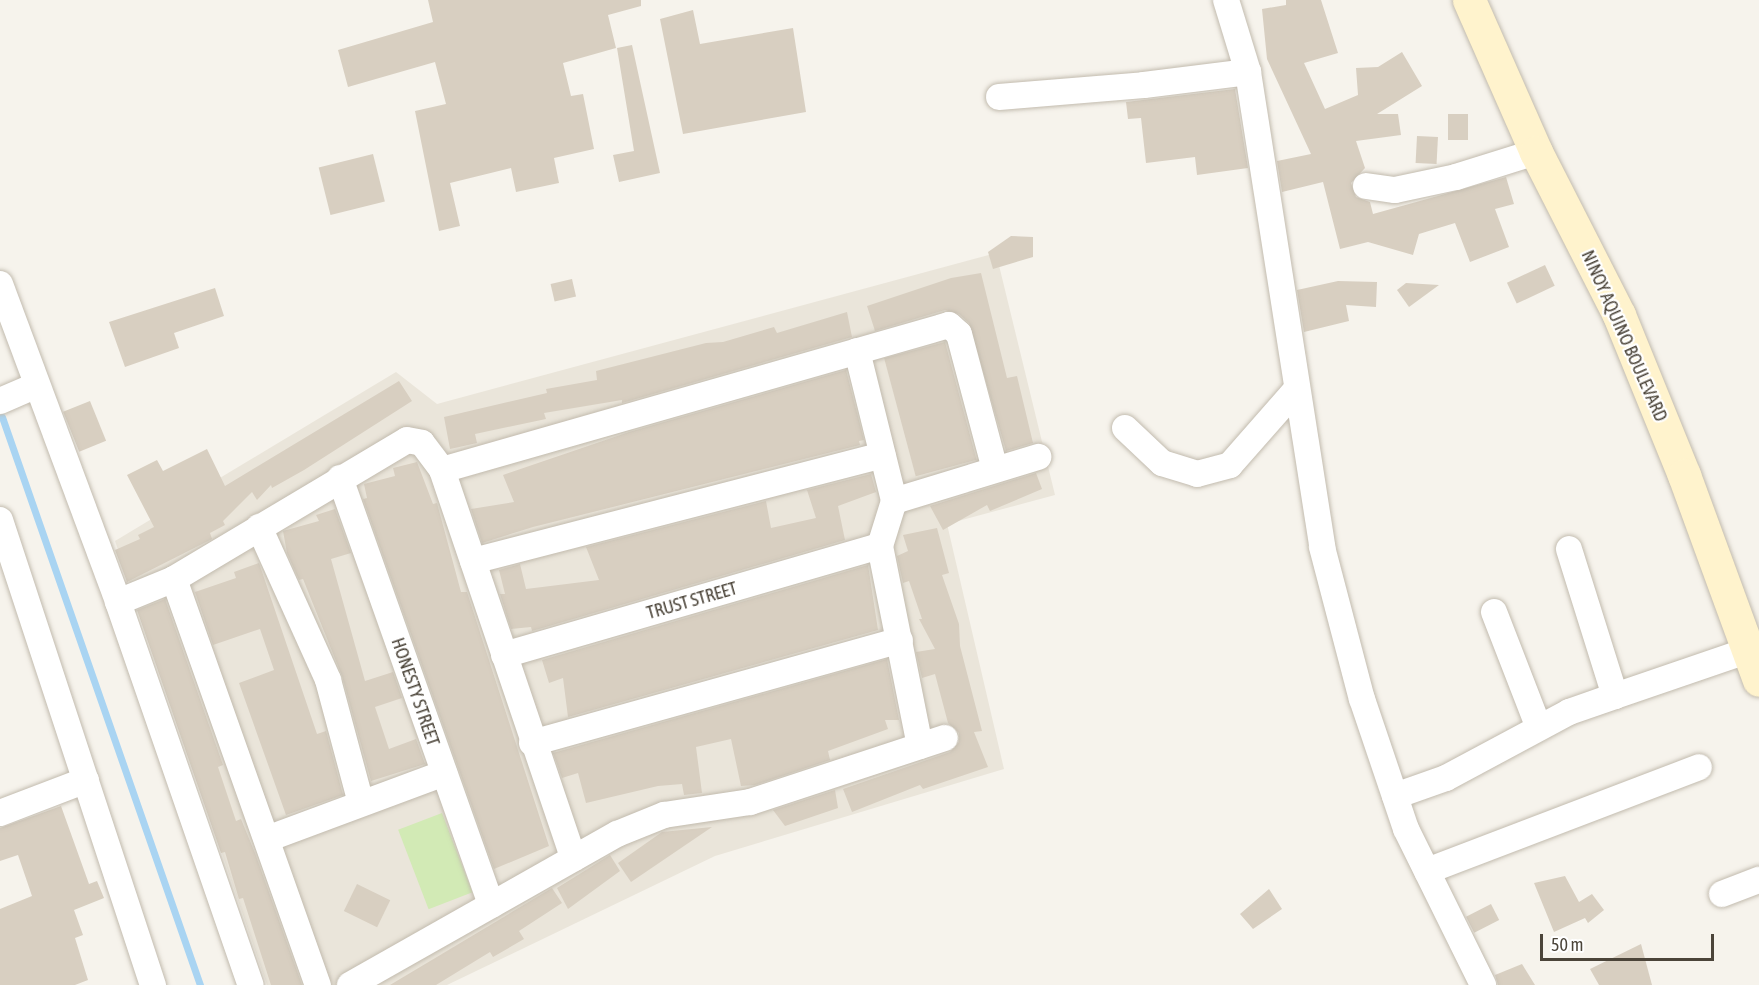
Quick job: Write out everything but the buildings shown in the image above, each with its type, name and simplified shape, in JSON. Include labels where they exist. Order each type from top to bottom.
[{"type":"main road","name":"NINOY AQUINO BOULEVARD","points":[[1469,0],[1536,152],[1619,315],[1684,475],[1754,665]]},
{"type":"street","points":[[1226,0],[1248,72],[1295,391],[1322,548],[1362,699],[1395,796],[1427,871],[1483,985]]},
{"type":"street","points":[[999,97],[1144,86],[1248,72]]},
{"type":"street","points":[[1366,186],[1395,190],[1456,177],[1536,152]]},
{"type":"street","points":[[0,284],[118,602],[251,985]]},
{"type":"street","points":[[442,470],[949,325],[956,327],[995,469]]},
{"type":"street","points":[[857,351],[894,501],[880,546],[920,746]]},
{"type":"street","points":[[0,401],[37,385]]},
{"type":"street","points":[[1125,428],[1162,463],[1197,474],[1230,465],[1295,391]]},
{"type":"street","points":[[118,602],[174,579],[340,478],[407,440],[415,440],[442,470],[532,743],[573,858]]},
{"type":"street","points":[[473,561],[883,455]]},
{"type":"street","points":[[894,501],[1038,457]]},
{"type":"street","name":"HONESTY STREET","points":[[340,478],[491,905]]},
{"type":"street","points":[[0,520],[153,985]]},
{"type":"street","points":[[259,527],[328,680],[362,803]]},
{"type":"street","name":"TRUST STREET","points":[[504,655],[880,546]]},
{"type":"street","points":[[1569,549],[1614,696]]},
{"type":"street","points":[[174,579],[318,985]]},
{"type":"street","points":[[1494,612],[1539,728]]},
{"type":"street","points":[[532,743],[900,640]]},
{"type":"street","points":[[1395,796],[1446,778],[1539,728],[1614,696],[1754,665]]},
{"type":"street","points":[[350,985],[382,977],[491,905],[617,834],[664,815],[750,802],[945,738]]},
{"type":"street","points":[[1427,871],[1699,767]]},
{"type":"street","points":[[267,839],[444,773]]},
{"type":"street","points":[[0,813],[86,780]]},
{"type":"street","points":[[1722,894],[1759,880]]},
{"type":"shaded area","points":[[996,253],[1055,495],[947,524],[1004,769],[715,856],[447,985],[267,985],[115,541],[396,372],[437,404]]},
{"type":"green space","points":[[442,813],[472,892],[429,909],[398,830]]},
{"type":"waterway","points":[[2,417],[200,985]]}]
